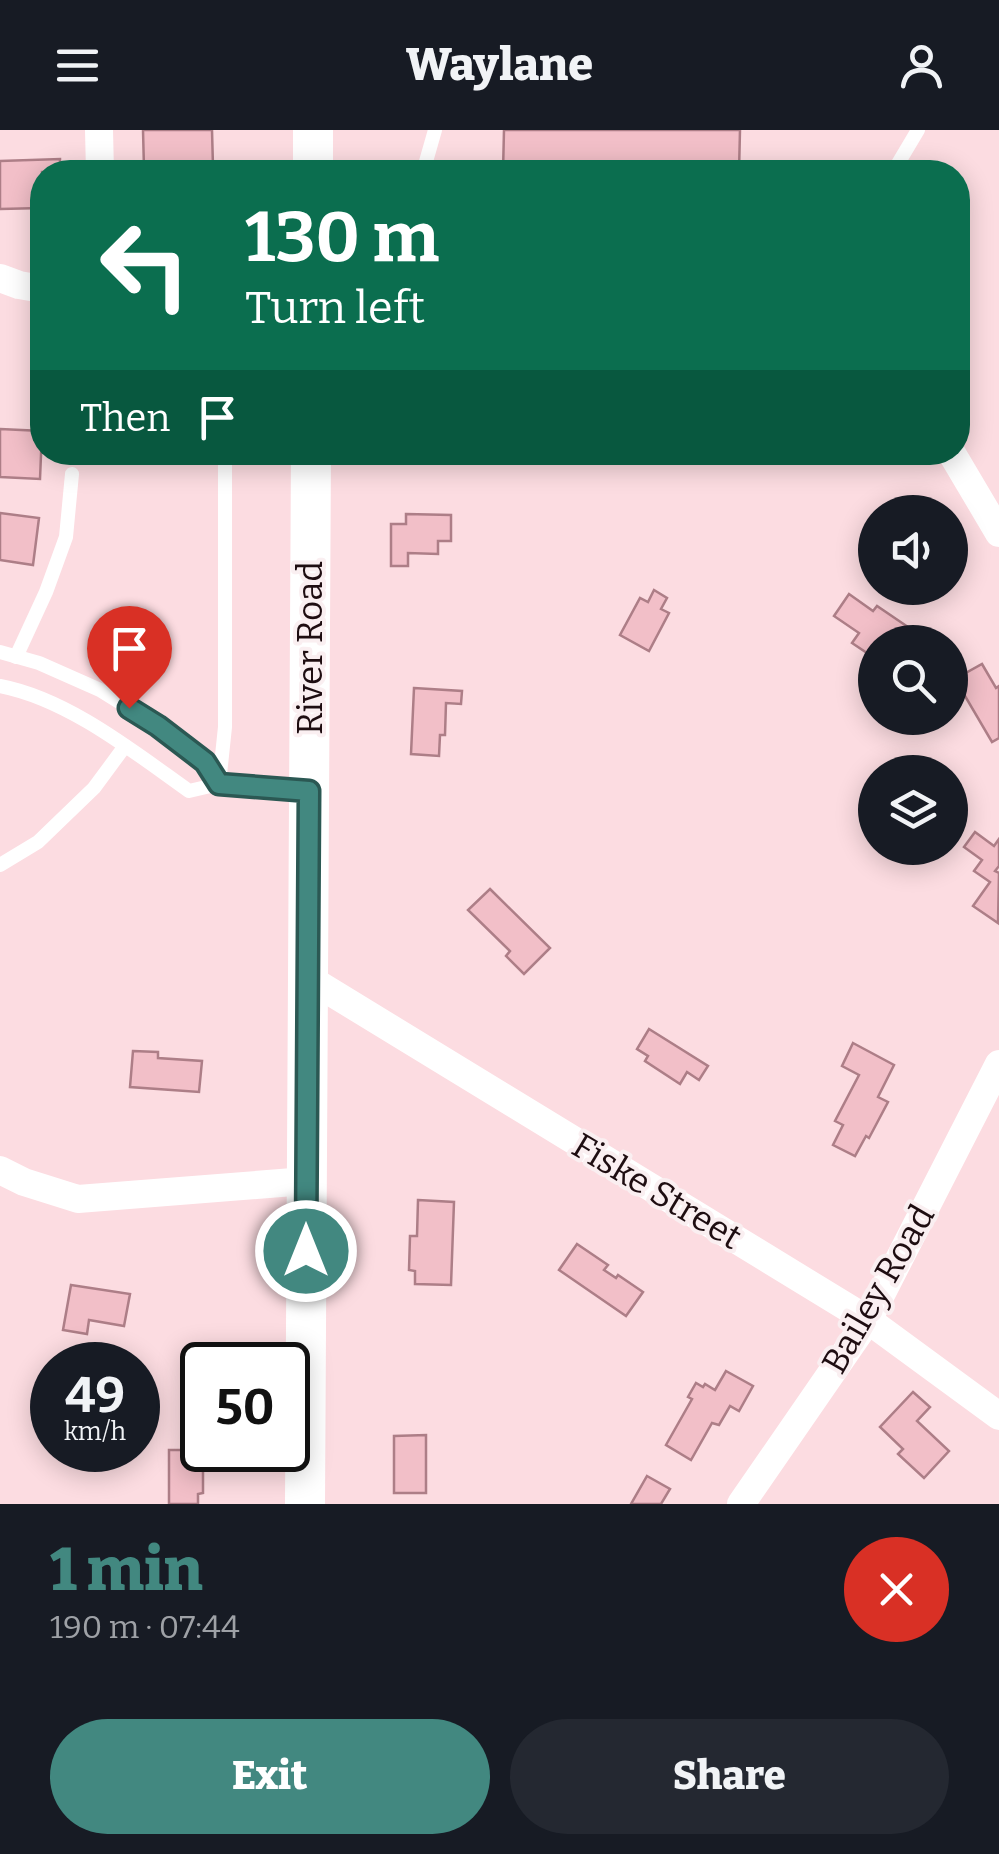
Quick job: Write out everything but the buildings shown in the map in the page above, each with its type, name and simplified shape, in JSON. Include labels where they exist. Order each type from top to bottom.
[{"type":"main road","points":[[313,130],[313,160]]},
{"type":"main road","name":"River Road","points":[[305,1504],[311,465]]},
{"type":"street","points":[[100,130],[100,160]]},
{"type":"street","points":[[0,278],[30,287]]},
{"type":"street","points":[[959,465],[999,533]]},
{"type":"street","name":"Fiske Street","points":[[308,978],[868,1320],[999,1416]]},
{"type":"street","name":"Bailey Road","points":[[741,1504],[868,1320],[999,1064]]},
{"type":"street","points":[[0,1170],[78,1199],[306,1182]]},
{"type":"lane","points":[[426,160],[435,130]]},
{"type":"lane","points":[[900,160],[918,130]]},
{"type":"lane","points":[[219,784],[225,726],[225,465]]},
{"type":"lane","points":[[16,657],[66,537],[72,474]]},
{"type":"lane","points":[[0,652],[40,663],[100,690],[158,726],[205,762],[219,784]]},
{"type":"lane","points":[[0,686],[20,690],[78,718],[189,791],[219,784],[309,791]]},
{"type":"lane","points":[[0,865],[38,842],[94,788],[126,746]]},
{"type":"route","points":[[129,708],[205,762],[219,784],[309,791],[306,1251]]}]
